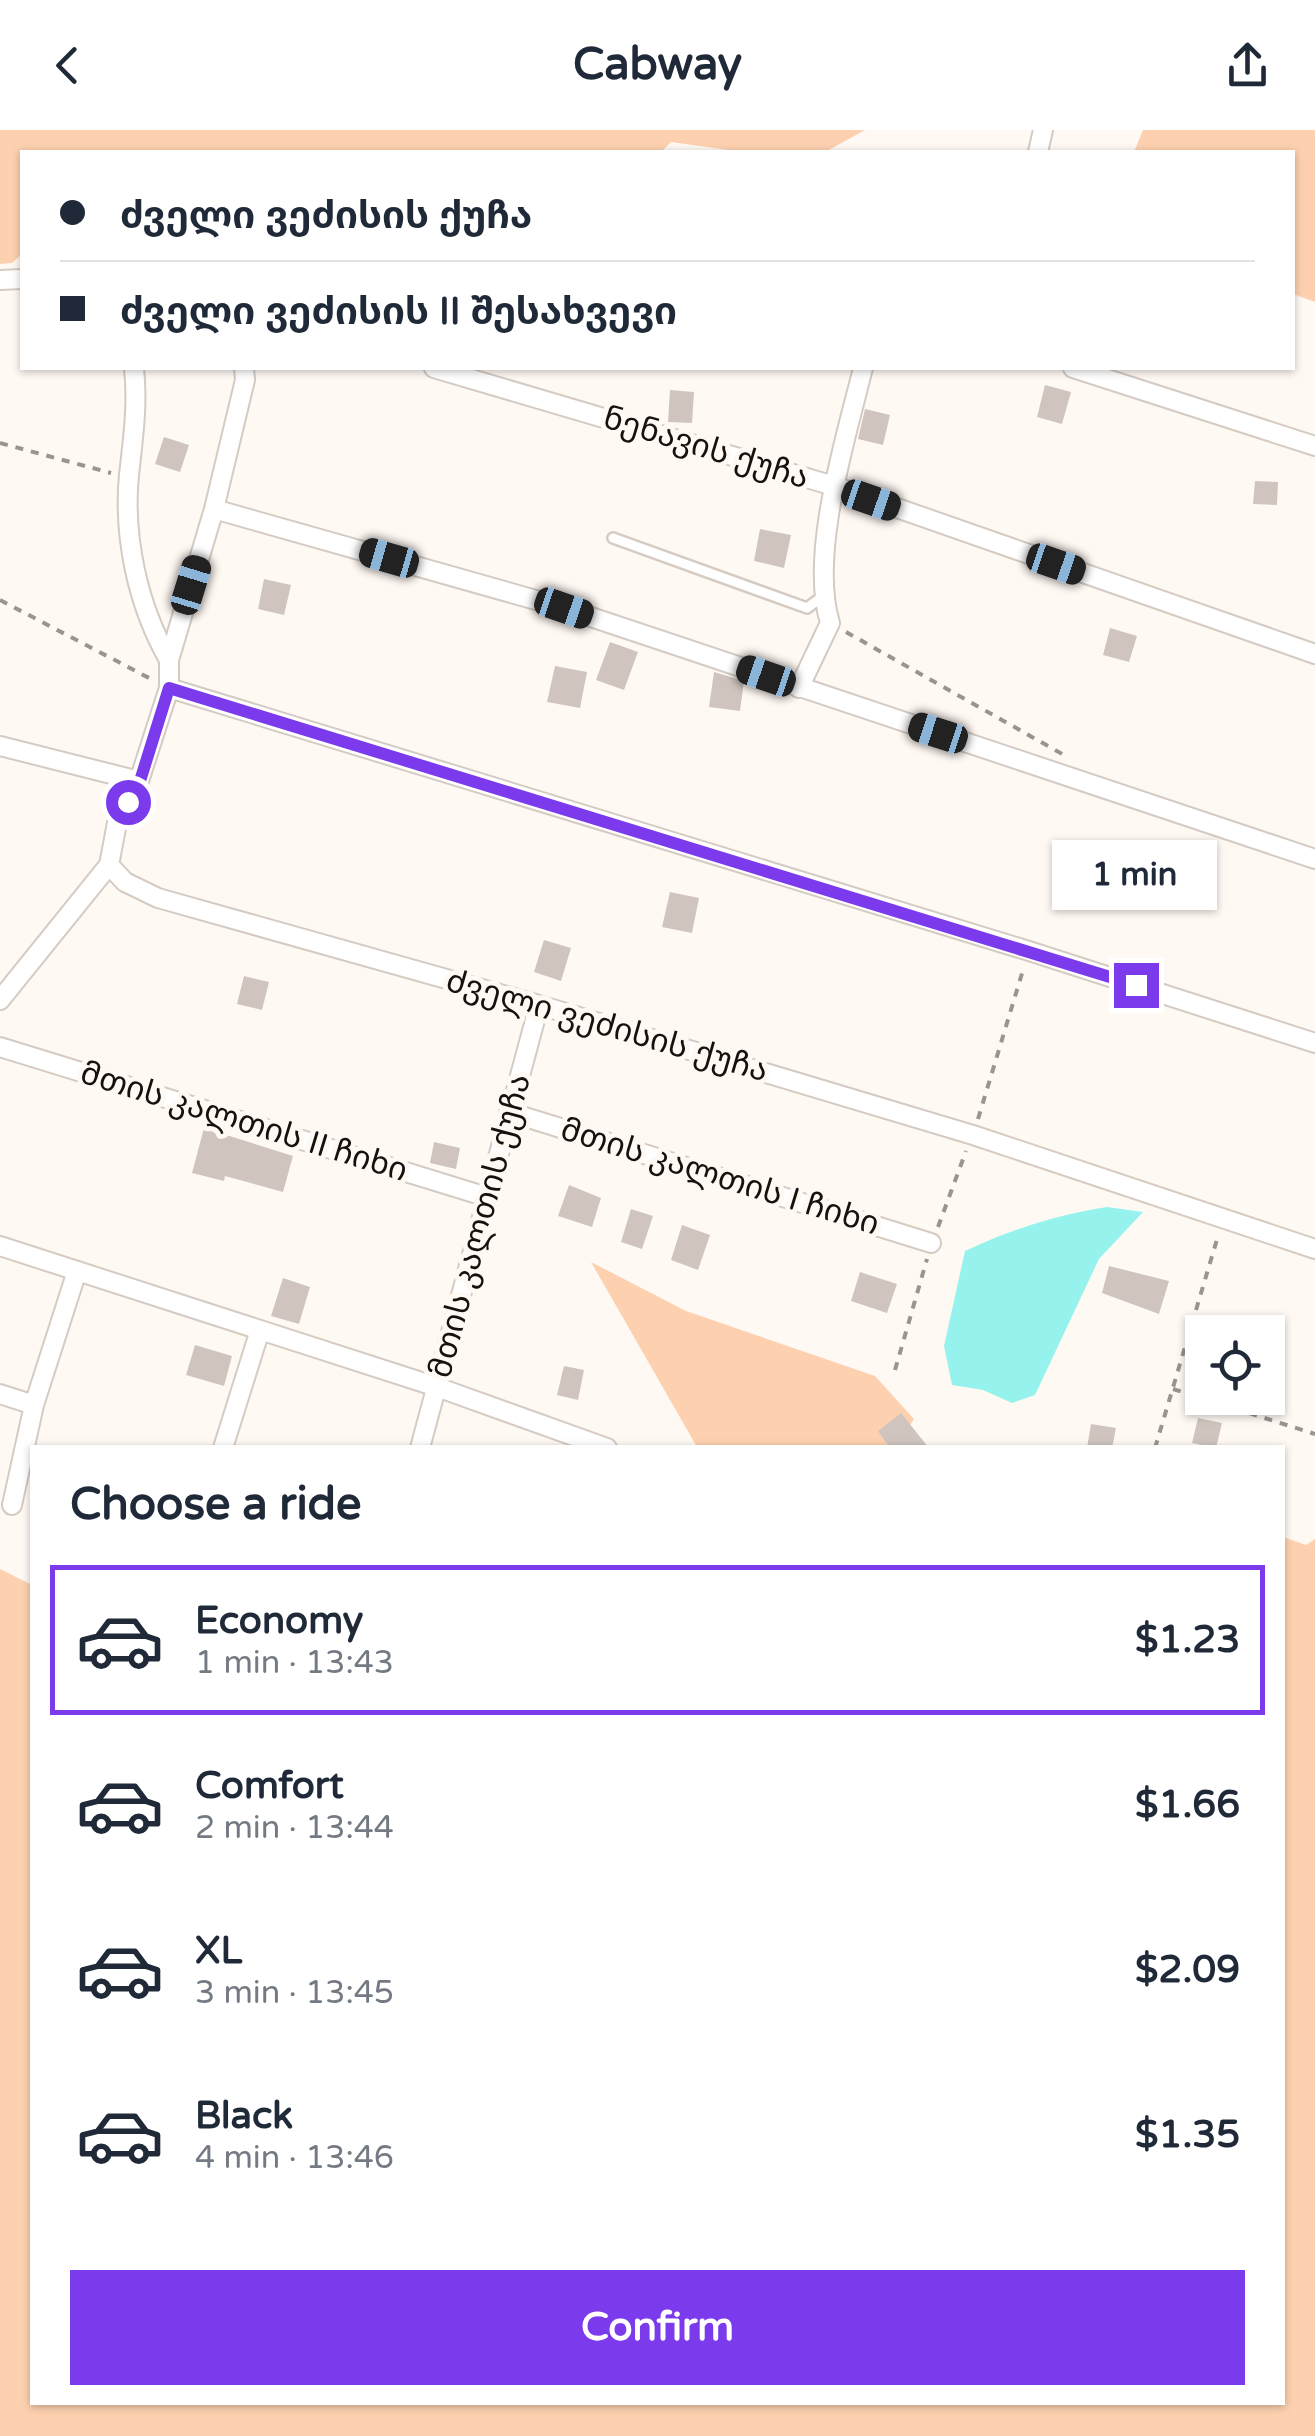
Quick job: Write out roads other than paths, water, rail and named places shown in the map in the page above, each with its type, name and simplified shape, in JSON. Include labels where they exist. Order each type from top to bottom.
[{"type":"street","points":[[134,370],[136,434],[129,478],[134,572],[150,628],[168,660]]},
{"type":"street","points":[[0,1000],[109,866],[117,823],[140,781],[169,688],[168,660],[214,509],[244,370]]},
{"type":"street","name":"ნენავის ქუჩა","points":[[441,370],[834,486],[1315,654]]},
{"type":"street","points":[[799,688],[830,623],[822,598],[834,486],[863,370]]},
{"type":"street","points":[[1079,370],[1315,446]]},
{"type":"street","points":[[214,509],[564,608],[1315,859]]},
{"type":"street","points":[[169,688],[1029,951],[1315,1043]]},
{"type":"street","points":[[0,746],[140,781]]},
{"type":"street","name":"ძველი ვეძისის ქუჩა","points":[[109,866],[125,882],[158,898],[539,1005],[973,1134],[1315,1249]]},
{"type":"street","name":"მთის კალთის ქუჩა","points":[[421,1445],[539,1005]]},
{"type":"street","name":"მთის კალთის II ჩიხი","points":[[0,1047],[488,1197]]},
{"type":"street","name":"მთის კალთის I ჩიხი","points":[[509,1112],[932,1243]]},
{"type":"street","points":[[0,1246],[437,1387],[599,1445]]},
{"type":"street","points":[[12,1504],[34,1406],[77,1271]]},
{"type":"street","points":[[224,1445],[260,1330]]},
{"type":"street","points":[[0,1394],[34,1406]]},
{"type":"lane","points":[[613,538],[807,608],[822,598]]},
{"type":"water","points":[[1107,1207],[1143,1212],[1099,1259],[1035,1395],[1012,1403],[983,1390],[952,1385],[944,1346],[965,1251],[1034,1224]]}]
